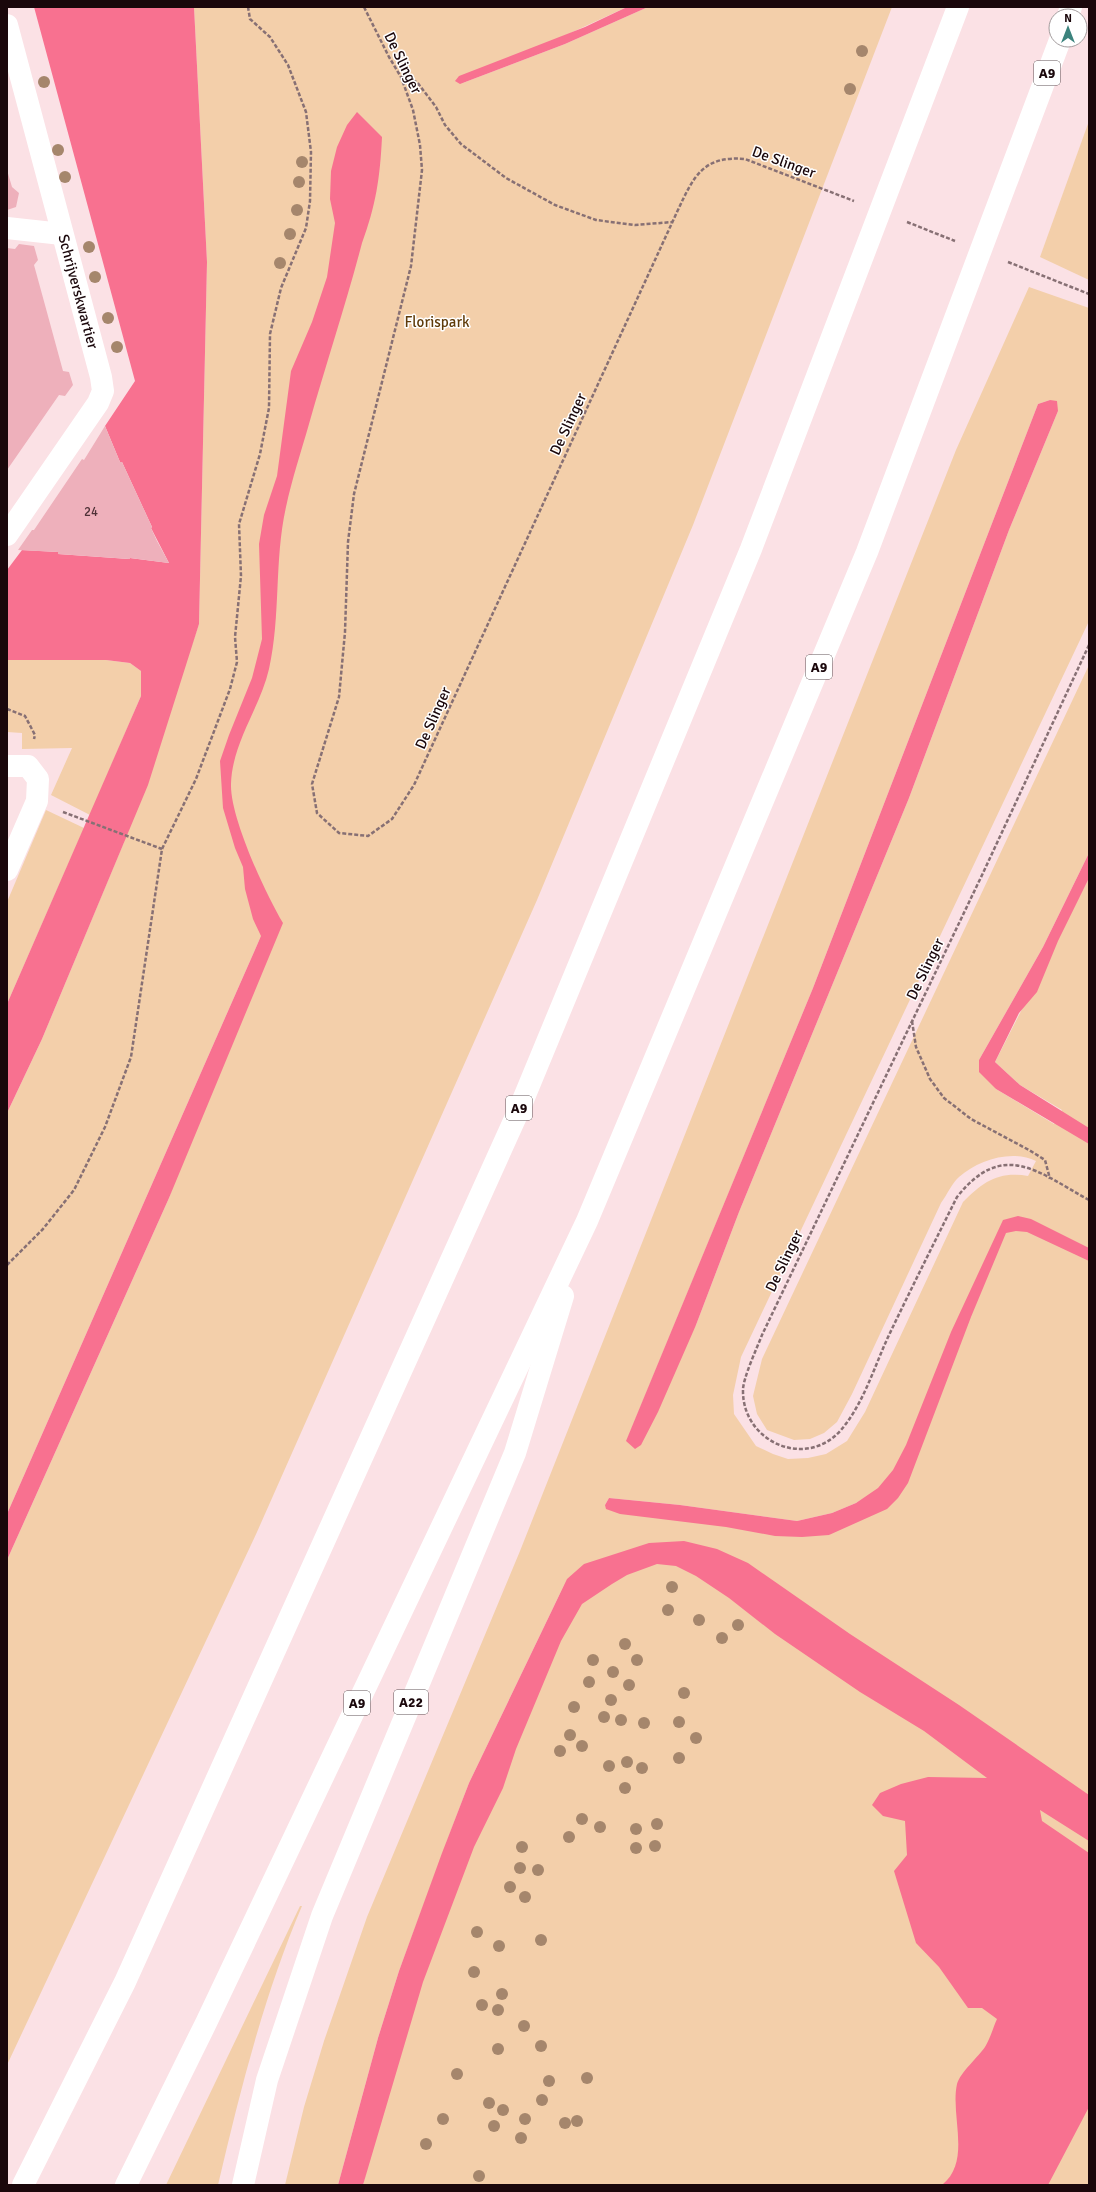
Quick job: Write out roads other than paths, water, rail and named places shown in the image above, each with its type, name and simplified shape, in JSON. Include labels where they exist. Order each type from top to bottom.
[{"type":"main road","name":"A9","points":[[23,2185],[125,1982],[518,1112],[751,549],[958,7]]},
{"type":"main road","name":"Schrijverskwartier","points":[[7,25],[62,234],[102,377],[103,391],[98,403],[7,535]]},
{"type":"main road","name":"A9","points":[[126,2185],[206,2022],[587,1221],[867,552],[1057,48]]},
{"type":"main road","points":[[7,228],[62,234]]},
{"type":"main road","points":[[7,870],[37,801],[24,770]]},
{"type":"main road","name":"A22","points":[[243,2185],[267,2080],[322,1916],[515,1453],[587,1221]]},
{"type":"park label","name":"Florispark","points":[[437,322]]}]
